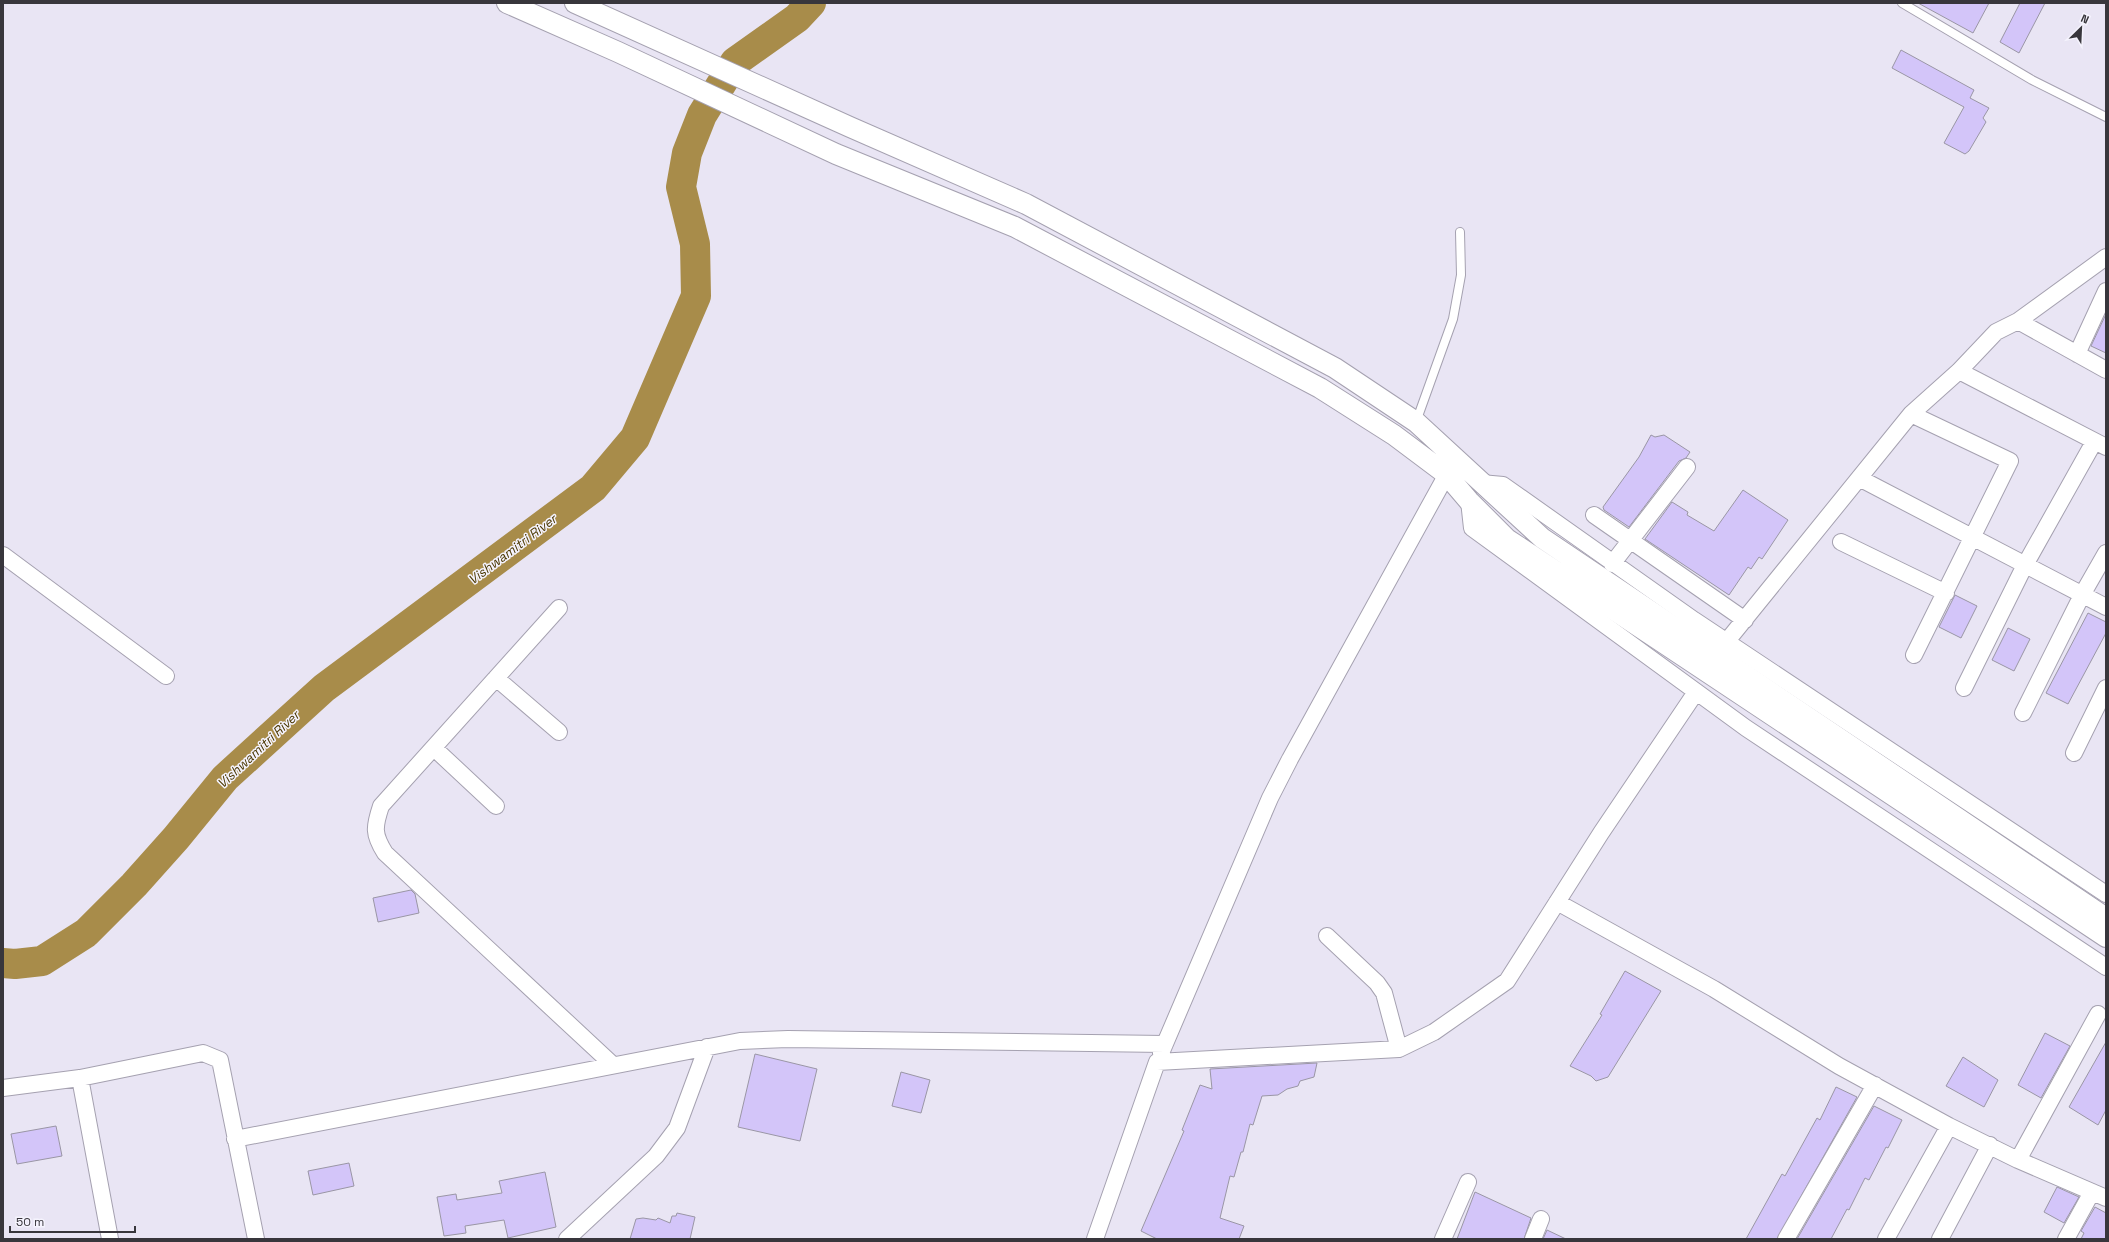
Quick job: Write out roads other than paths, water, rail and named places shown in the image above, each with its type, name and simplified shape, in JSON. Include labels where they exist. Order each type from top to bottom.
[{"type":"street","points":[[507,3],[618,52],[836,154],[1015,227],[1320,388],[1394,435],[1481,483],[1542,538],[2106,918]]},
{"type":"street","points":[[575,3],[632,27],[850,127],[1026,204],[1335,368],[1416,422],[1451,467],[1469,501],[1507,538],[2106,937]]},
{"type":"street","points":[[1727,641],[1911,414],[1959,371],[1996,332],[2018,321],[2106,257]]},
{"type":"street","points":[[2077,354],[2106,290]]},
{"type":"street","points":[[2018,321],[2106,370]]},
{"type":"street","points":[[1959,371],[2100,444],[2025,565],[1964,688]]},
{"type":"street","points":[[1911,414],[2010,462],[1974,538],[1914,655]]},
{"type":"street","points":[[1095,1239],[1157,1062],[1270,798],[1451,467]]},
{"type":"street","points":[[1612,564],[1687,467]]},
{"type":"street","points":[[1859,478],[2106,607]]},
{"type":"street","points":[[1481,483],[1503,485],[1612,564],[2106,894]]},
{"type":"street","points":[[1469,501],[1472,528],[1696,692],[1746,728],[2106,967]]},
{"type":"street","points":[[1594,515],[1629,541],[1745,620]]},
{"type":"street","points":[[1841,542],[1946,593]]},
{"type":"street","points":[[2023,713],[2082,595],[2106,553]]},
{"type":"street","points":[[3,555],[166,676]]},
{"type":"street","points":[[559,608],[381,806],[376,819],[376,838],[385,853],[613,1065]]},
{"type":"street","points":[[496,678],[559,732]]},
{"type":"street","points":[[2074,753],[2106,688]]},
{"type":"street","points":[[1157,1062],[1399,1049],[1434,1032],[1507,981],[1557,902],[1696,692]]},
{"type":"street","points":[[434,748],[496,806]]},
{"type":"street","points":[[1557,902],[1714,989],[1840,1066],[1949,1126],[2018,1160],[2099,1195],[2066,1239]]},
{"type":"street","points":[[1327,936],[1377,983],[1384,993],[1399,1049]]},
{"type":"street","points":[[2018,1160],[2098,1014]]},
{"type":"street","points":[[235,1139],[740,1041],[788,1039],[1165,1044]]},
{"type":"street","points":[[567,1239],[668,1143],[678,1128],[707,1047]]},
{"type":"street","points":[[3,1088],[80,1078],[203,1053],[220,1060],[256,1239]]},
{"type":"street","points":[[80,1078],[110,1239]]},
{"type":"street","points":[[1786,1239],[1875,1085]]},
{"type":"street","points":[[1886,1239],[1949,1126]]},
{"type":"street","points":[[1940,1239],[1990,1145]]},
{"type":"street","points":[[1443,1239],[1468,1182]]},
{"type":"street","points":[[1533,1239],[1541,1219]]},
{"type":"lane","points":[[1902,3],[2032,80],[2106,117]]},
{"type":"lane","points":[[1416,422],[1453,319],[1461,274],[1460,232]]},
{"type":"waterway","name":"Vishwamitri River","points":[[3,963],[15,964],[42,961],[86,933],[134,885],[176,838],[225,778],[324,688],[593,488],[635,438],[696,296],[695,244],[681,187],[687,153],[702,115],[735,62],[797,18],[811,3]]}]
